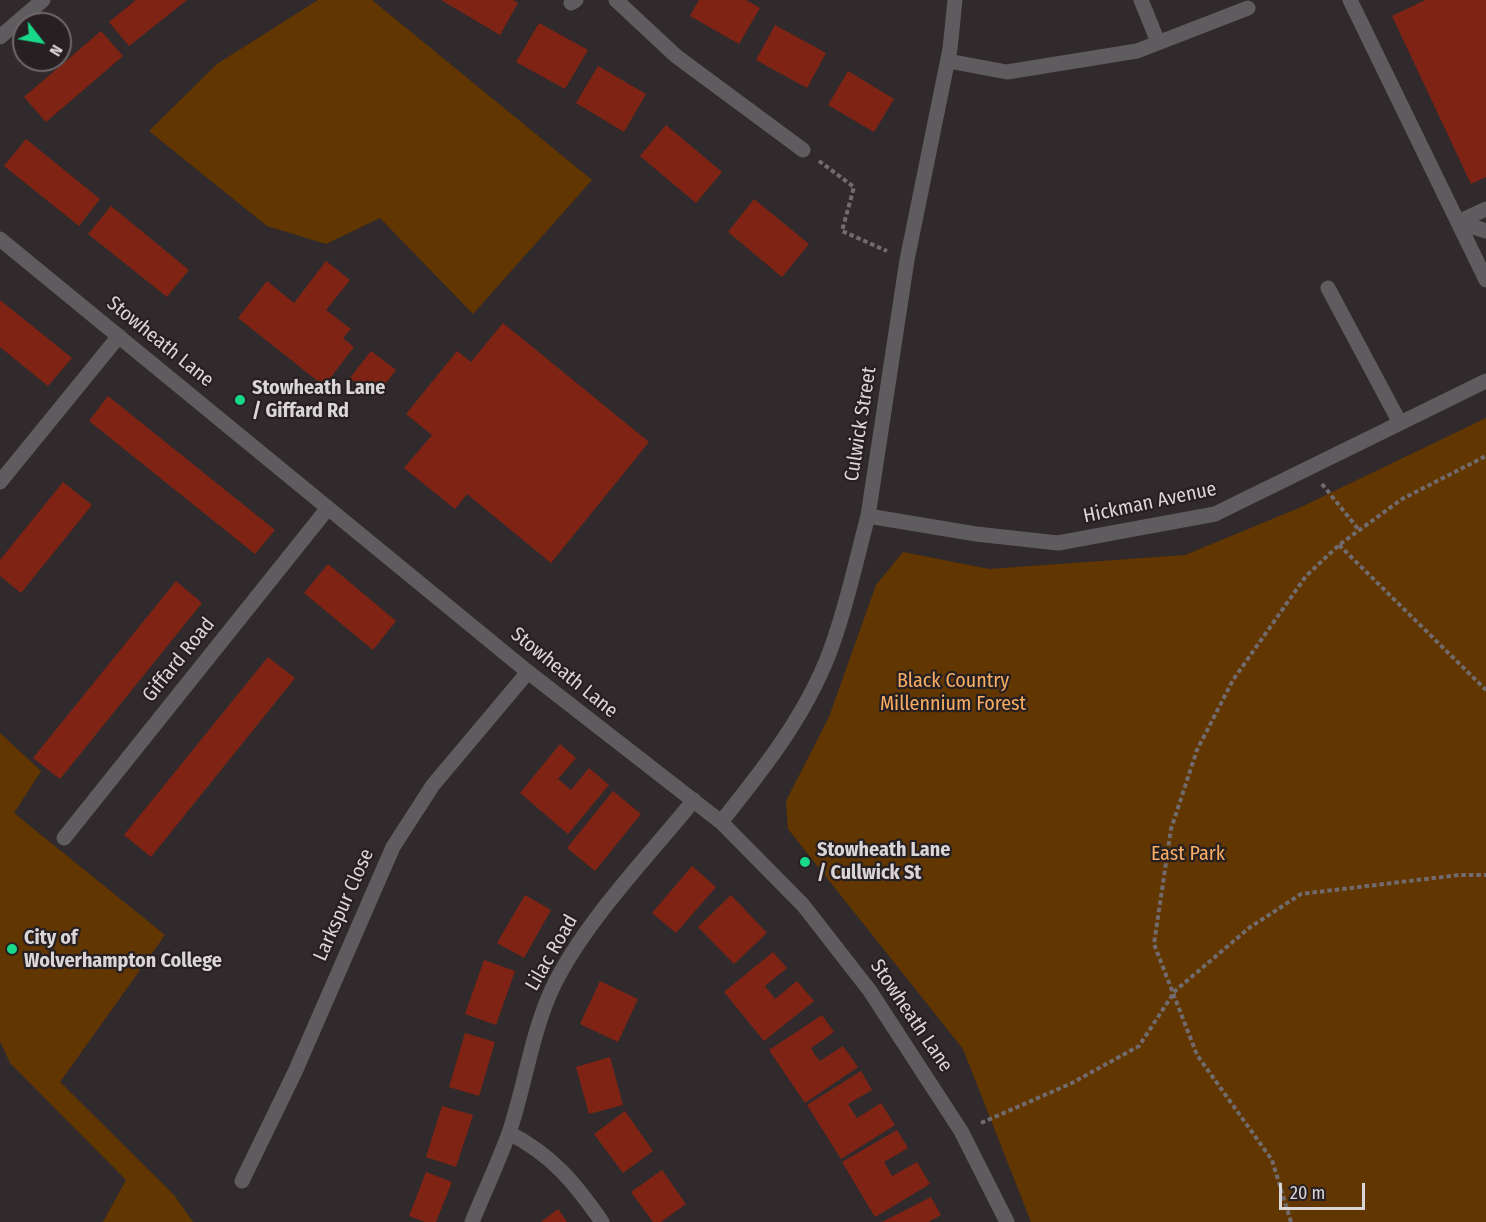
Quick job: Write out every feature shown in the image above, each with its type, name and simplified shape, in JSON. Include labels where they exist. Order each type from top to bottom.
[{"type":"street","points":[[0,37],[43,0]]},
{"type":"street","points":[[616,0],[676,56],[803,150]]},
{"type":"street","name":"Culwick Street","points":[[721,822],[784,741],[814,686],[834,641],[868,516],[907,260],[948,62],[955,0]]},
{"type":"street","points":[[1141,0],[1158,42]]},
{"type":"street","points":[[1350,0],[1485,278]]},
{"type":"street","points":[[948,62],[1007,72],[1137,51],[1248,8]]},
{"type":"street","points":[[1458,222],[1486,209]]},
{"type":"street","points":[[1458,222],[1486,231]]},
{"type":"street","name":"Stowheath Lane","points":[[0,239],[528,672],[721,822],[803,905],[843,953],[921,1067],[961,1131],[1007,1222]]},
{"type":"street","points":[[1328,288],[1400,423]]},
{"type":"street","points":[[0,482],[119,336]]},
{"type":"street","name":"Hickman Avenue","points":[[868,516],[976,534],[1058,543],[1215,514],[1486,381]]},
{"type":"street","name":"Giffard Road","points":[[63,838],[328,508]]},
{"type":"street","name":"Larkspur Close","points":[[242,1181],[295,1072],[393,847],[434,785],[528,672]]},
{"type":"street","name":"Lilac Road","points":[[472,1222],[509,1133],[541,1017],[572,953],[694,800]]},
{"type":"street","points":[[509,1133],[532,1145],[562,1168],[602,1222]]},
{"type":"path","points":[[803,150],[854,187],[842,231],[907,260]]},
{"type":"path","points":[[1291,1222],[1272,1160],[1197,1055],[1154,944],[1171,829],[1197,750],[1233,680],[1306,576],[1339,545],[1402,499],[1486,456]]},
{"type":"path","points":[[1309,468],[1359,531]]},
{"type":"path","points":[[1339,545],[1486,690]]},
{"type":"path","points":[[961,1131],[1072,1083],[1138,1046],[1173,994],[1250,928],[1300,894],[1486,875]]},
{"type":"green space","points":[[318,0],[372,0],[592,180],[473,314],[380,218],[326,244],[267,226],[149,131],[217,64]]},
{"type":"green space","name":"East Park","points":[[1486,418],[1486,1222],[1031,1222],[963,1049],[788,829],[786,801],[829,717],[876,585],[903,552],[989,569],[1185,555],[1299,508]]},
{"type":"green space","points":[[0,733],[41,771],[14,813],[165,935],[60,1082],[174,1195],[193,1222],[103,1222],[126,1180],[10,1063],[0,1041]]},
{"type":"building","points":[[136,0],[187,0],[129,46],[109,22]]},
{"type":"building","points":[[441,0],[513,0],[518,3],[500,35]]},
{"type":"building","points":[[699,0],[746,0],[760,8],[739,44],[690,16]]},
{"type":"building","points":[[1425,0],[1486,0],[1486,177],[1471,184],[1392,16]]},
{"type":"building","points":[[539,23],[588,50],[565,89],[516,62]]},
{"type":"building","points":[[775,25],[826,53],[807,88],[756,60]]},
{"type":"building","points":[[101,31],[123,56],[46,122],[24,97],[53,72],[72,72],[72,56]]},
{"type":"building","points":[[598,66],[646,94],[624,132],[576,103]]},
{"type":"building","points":[[848,71],[894,99],[874,132],[828,105]]},
{"type":"building","points":[[666,125],[722,172],[696,203],[640,156]]},
{"type":"building","points":[[26,139],[100,199],[79,226],[4,166]]},
{"type":"building","points":[[754,199],[809,244],[782,277],[728,232]]},
{"type":"building","points":[[111,206],[189,270],[167,297],[88,234]]},
{"type":"building","points":[[326,261],[350,280],[326,310],[351,329],[343,338],[354,347],[324,386],[238,318],[267,281],[294,303]]},
{"type":"building","points":[[0,300],[72,358],[48,386],[0,347]]},
{"type":"building","points":[[503,323],[649,442],[551,563],[467,494],[455,509],[404,468],[432,435],[406,414],[457,351],[471,362]]},
{"type":"building","points":[[371,351],[396,370],[375,397],[350,378]]},
{"type":"building","points":[[108,396],[275,530],[255,554],[89,421]]},
{"type":"building","points":[[63,482],[92,505],[21,593],[0,576],[0,560]]},
{"type":"building","points":[[328,564],[396,621],[373,650],[304,593]]},
{"type":"building","points":[[176,581],[202,603],[60,779],[33,758]]},
{"type":"building","points":[[268,657],[295,678],[151,857],[124,835]]},
{"type":"building","points":[[560,744],[576,758],[558,779],[571,790],[589,768],[609,785],[568,834],[520,793]]},
{"type":"building","points":[[613,791],[641,814],[595,871],[567,848]]},
{"type":"building","points":[[692,866],[716,887],[676,933],[652,913]]},
{"type":"building","points":[[525,895],[551,910],[524,958],[497,943]]},
{"type":"building","points":[[731,895],[767,933],[734,964],[698,927]]},
{"type":"building","points":[[773,952],[787,968],[765,986],[775,999],[797,981],[814,1001],[764,1041],[724,992]]},
{"type":"building","points":[[484,960],[515,971],[496,1025],[465,1014]]},
{"type":"building","points":[[600,981],[638,999],[618,1042],[580,1024]]},
{"type":"building","points":[[822,1015],[834,1032],[811,1048],[815,1055],[820,1061],[843,1046],[858,1067],[805,1103],[769,1050]]},
{"type":"building","points":[[465,1033],[495,1042],[479,1096],[449,1087]]},
{"type":"building","points":[[610,1057],[623,1105],[589,1114],[576,1067]]},
{"type":"building","points":[[861,1071],[872,1090],[848,1104],[857,1118],[881,1103],[895,1125],[841,1159],[807,1105]]},
{"type":"building","points":[[442,1106],[473,1115],[456,1167],[426,1157]]},
{"type":"building","points":[[625,1111],[653,1151],[623,1173],[594,1134]]},
{"type":"building","points":[[897,1130],[908,1148],[884,1162],[892,1176],[917,1162],[930,1184],[875,1217],[842,1162]]},
{"type":"building","points":[[662,1170],[686,1204],[661,1222],[653,1222],[631,1192]]},
{"type":"building","points":[[426,1172],[452,1182],[436,1222],[425,1222],[409,1216]]},
{"type":"building","points":[[931,1197],[941,1215],[928,1222],[882,1222]]},
{"type":"building","points":[[558,1209],[567,1222],[541,1222]]},
{"type":"place","name":"Stowheath Lane / Giffard Rd","points":[[240,400]]},
{"type":"place","name":"Stowheath Lane / Cullwick St","points":[[805,862]]},
{"type":"place","name":"City of Wolverhampton College","points":[[12,949]]},
{"type":"park label","name":"Black Country Millennium Forest","points":[[953,692]]}]
